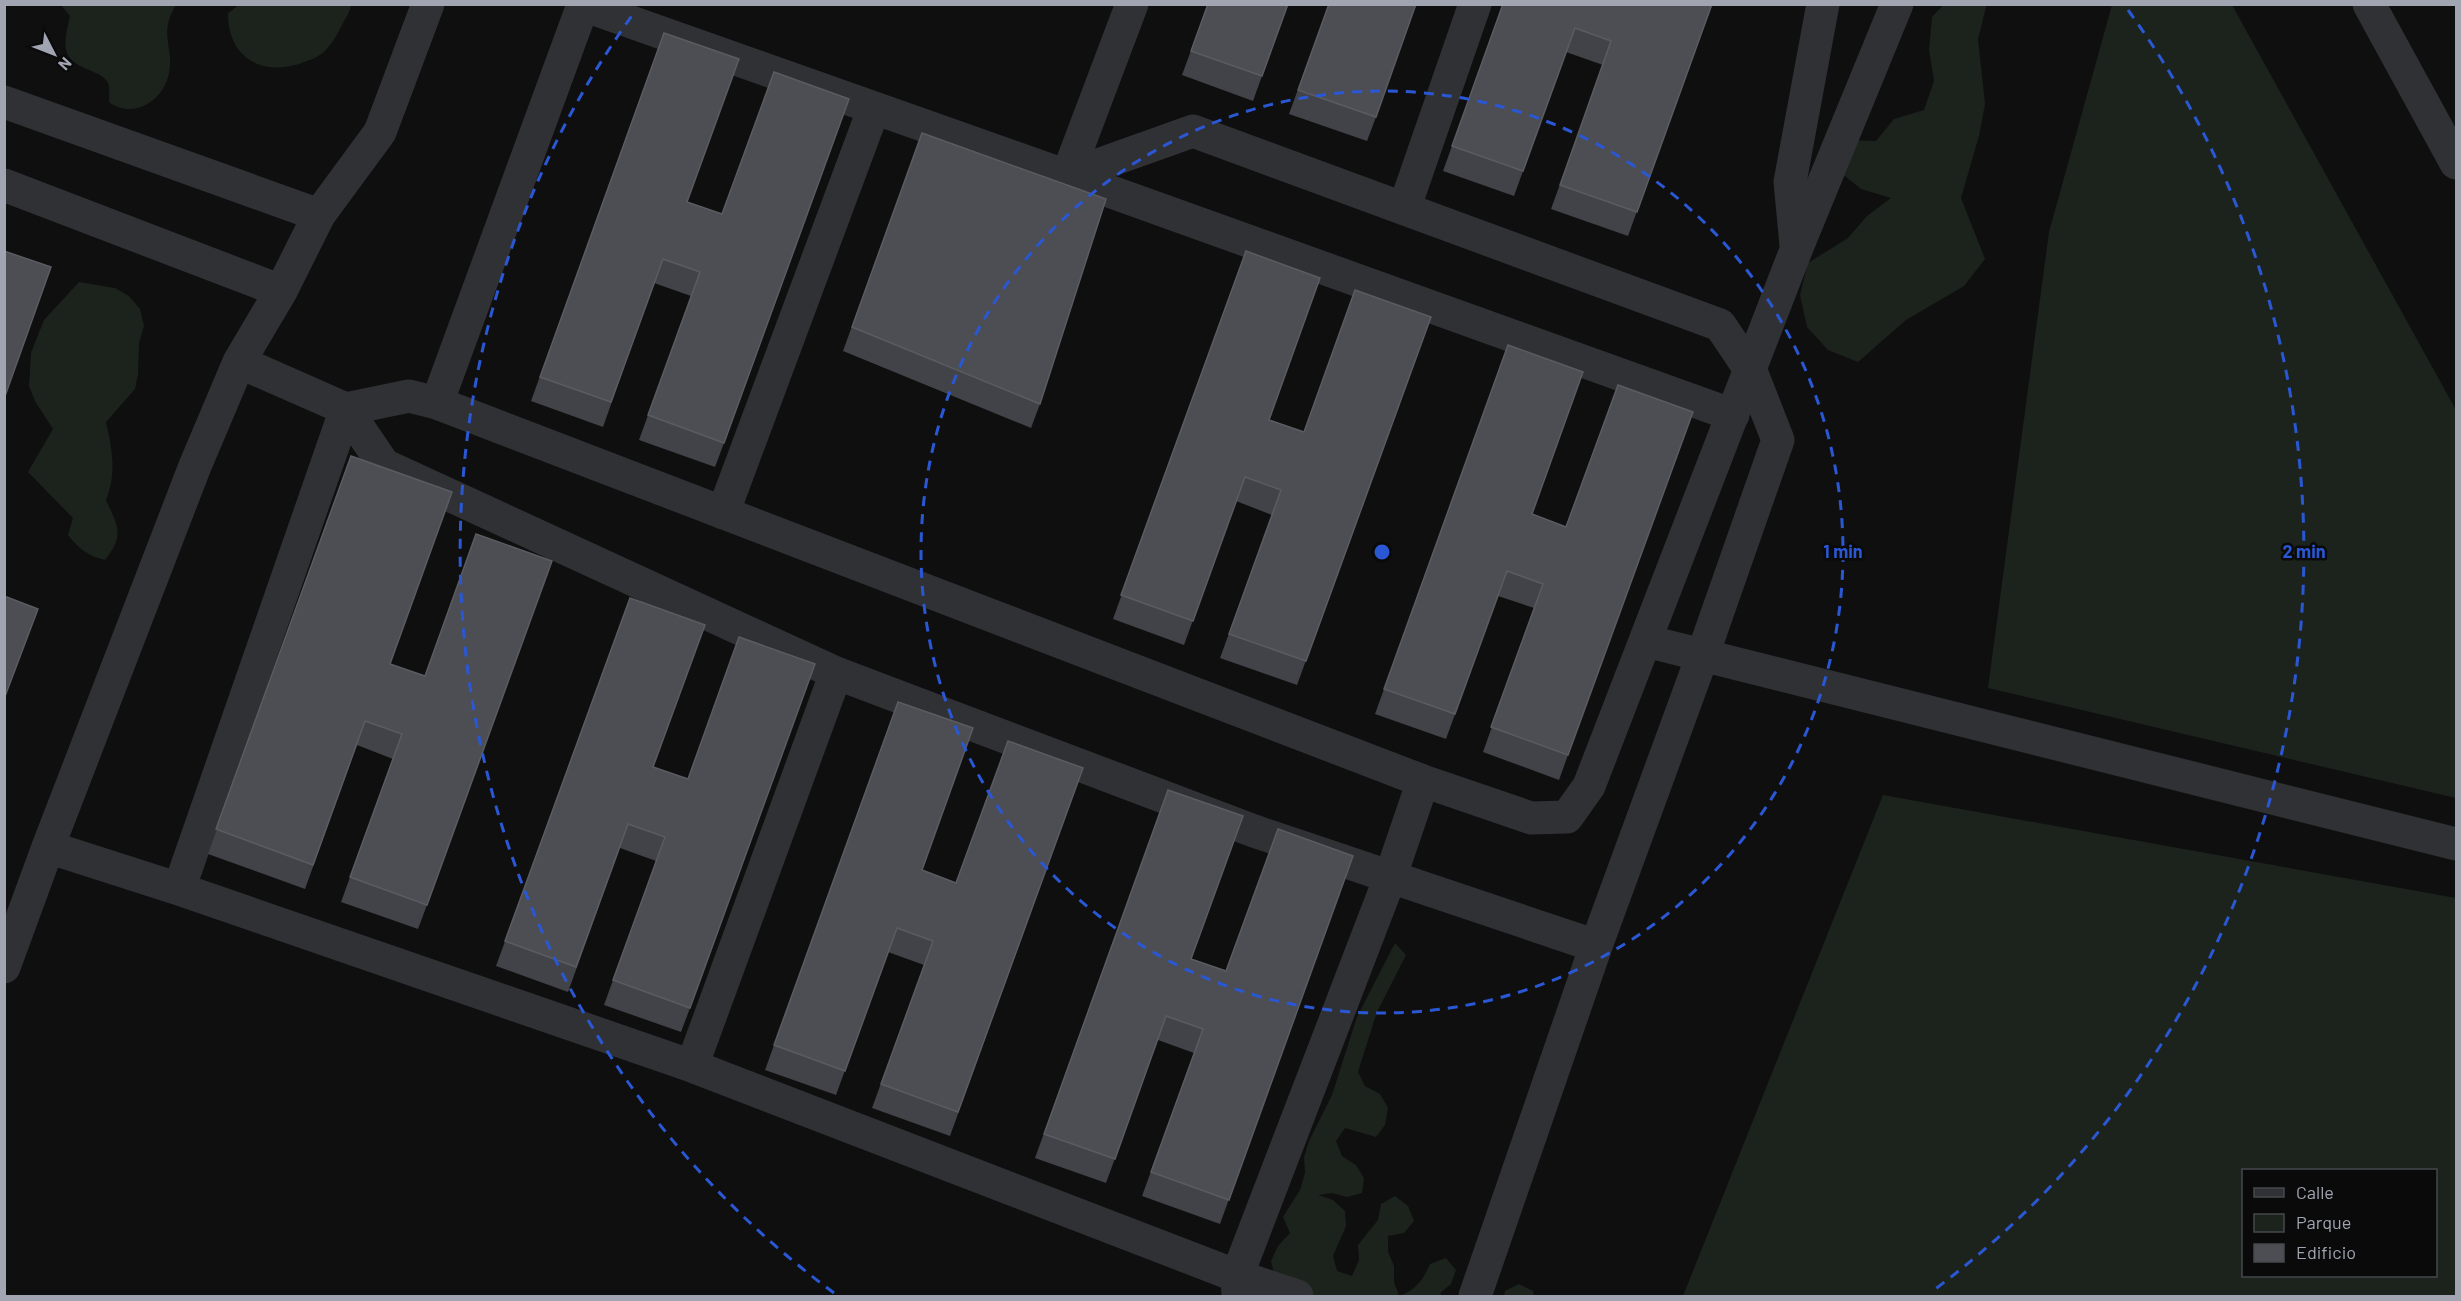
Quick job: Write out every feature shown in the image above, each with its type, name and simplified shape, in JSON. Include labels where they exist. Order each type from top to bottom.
[{"type":"lane","points":[[4,967],[195,466],[239,362],[281,291],[319,215],[380,132],[428,4]]},
{"type":"lane","points":[[1067,176],[1132,4]]},
{"type":"lane","points":[[1404,209],[1475,4]]},
{"type":"lane","points":[[1796,250],[1790,182],[1823,4]]},
{"type":"lane","points":[[346,409],[409,396],[437,403],[1423,781],[1531,818],[1567,817],[1590,786],[1796,250],[1897,4]]},
{"type":"lane","points":[[2369,4],[2457,163]]},
{"type":"lane","points":[[437,403],[582,5],[1733,415]]},
{"type":"lane","points":[[4,102],[319,215]]},
{"type":"lane","points":[[723,513],[874,108]]},
{"type":"lane","points":[[1067,176],[1193,131],[1720,325],[1751,370],[1778,440],[1703,654],[1596,946],[1475,1296]]},
{"type":"lane","points":[[4,185],[281,291]]},
{"type":"lane","points":[[239,362],[346,409],[384,465],[836,674],[1254,831],[1596,946]]},
{"type":"lane","points":[[179,889],[346,409]]},
{"type":"lane","points":[[1646,641],[2457,844]]},
{"type":"lane","points":[[692,1066],[836,674]]},
{"type":"lane","points":[[1238,1286],[1423,781]]},
{"type":"lane","points":[[48,847],[179,889],[692,1066],[1238,1286],[1297,1296]]},
{"type":"green space","points":[[61,5],[176,5],[167,33],[170,67],[168,77],[159,94],[144,106],[135,108],[118,107],[109,102],[109,85],[104,78],[79,65],[69,56],[66,49],[66,32],[70,16]]},
{"type":"green space","points":[[239,5],[351,5],[336,36],[324,52],[299,64],[271,67],[249,59],[233,41],[228,13]]},
{"type":"green space","points":[[1943,5],[1986,5],[1978,39],[1985,104],[1979,136],[1961,198],[1985,259],[1964,286],[1906,320],[1858,362],[1828,350],[1807,327],[1800,295],[1808,263],[1848,238],[1867,216],[1891,198],[1861,189],[1835,168],[1846,140],[1876,141],[1894,119],[1924,110],[1934,81],[1929,50],[1932,17]]},
{"type":"green space","points":[[2112,5],[2232,5],[2456,410],[2456,798],[1988,688],[2049,232]]},
{"type":"green space","points":[[79,282],[115,288],[129,296],[140,309],[144,326],[139,343],[135,389],[106,422],[112,451],[112,471],[106,500],[118,531],[115,544],[105,560],[89,554],[72,540],[68,535],[73,518],[28,472],[53,429],[35,401],[29,386],[31,353],[44,320]]},
{"type":"green space","points":[[1883,795],[2456,898],[2456,1296],[1683,1296]]},
{"type":"green space","points":[[1395,943],[1406,955],[1377,1012],[1358,1072],[1365,1086],[1380,1094],[1388,1108],[1385,1125],[1376,1137],[1345,1128],[1336,1141],[1342,1156],[1356,1165],[1364,1178],[1362,1193],[1347,1197],[1332,1193],[1318,1195],[1333,1200],[1345,1211],[1346,1226],[1333,1256],[1337,1271],[1352,1276],[1359,1260],[1358,1245],[1378,1220],[1381,1204],[1395,1196],[1408,1206],[1414,1221],[1404,1233],[1388,1236],[1388,1252],[1394,1266],[1394,1282],[1399,1296],[1268,1296],[1275,1277],[1271,1261],[1278,1246],[1290,1233],[1283,1217],[1300,1190],[1305,1173],[1304,1157],[1309,1141],[1332,1095],[1357,1017]]},
{"type":"green space","points":[[1446,1258],[1456,1270],[1451,1284],[1440,1293],[1442,1296],[1399,1296],[1418,1284],[1430,1264]]},
{"type":"green space","points":[[1519,1284],[1533,1291],[1534,1296],[1504,1296],[1505,1291]]},
{"type":"building","points":[[1208,4],[1288,4],[1262,76],[1191,51]]},
{"type":"building","points":[[1329,4],[1416,4],[1376,117],[1298,90]]},
{"type":"building","points":[[1503,4],[1712,4],[1637,212],[1560,185],[1611,41],[1575,28],[1523,171],[1452,146]]},
{"type":"building","points":[[664,33],[739,59],[687,202],[722,214],[774,72],[849,99],[724,443],[648,415],[700,272],[663,259],[611,402],[540,377]]},
{"type":"building","points":[[922,133],[1106,199],[1040,404],[852,327]]},
{"type":"building","points":[[4,251],[51,267],[4,399]]},
{"type":"building","points":[[1246,251],[1320,278],[1269,420],[1304,432],[1355,290],[1431,317],[1306,661],[1229,634],[1281,490],[1245,477],[1193,621],[1121,595]]},
{"type":"building","points":[[1508,345],[1583,372],[1532,514],[1566,527],[1618,385],[1693,412],[1568,755],[1491,727],[1543,584],[1507,571],[1455,714],[1384,689]]},
{"type":"building","points":[[351,456],[452,492],[390,664],[425,676],[476,534],[552,561],[427,905],[350,877],[402,734],[365,721],[313,865],[216,829]]},
{"type":"building","points":[[4,596],[38,609],[4,699]]},
{"type":"building","points":[[630,598],[705,625],[653,767],[688,779],[739,637],[815,664],[690,1008],[613,980],[665,837],[628,824],[576,967],[505,941]]},
{"type":"building","points":[[898,702],[973,728],[922,870],[956,883],[1008,741],[1083,768],[958,1112],[881,1084],[933,941],[897,928],[845,1071],[774,1045]]},
{"type":"building","points":[[1168,790],[1243,816],[1191,959],[1226,971],[1278,829],[1353,856],[1229,1200],[1151,1172],[1203,1029],[1166,1016],[1115,1159],[1044,1134]]}]
